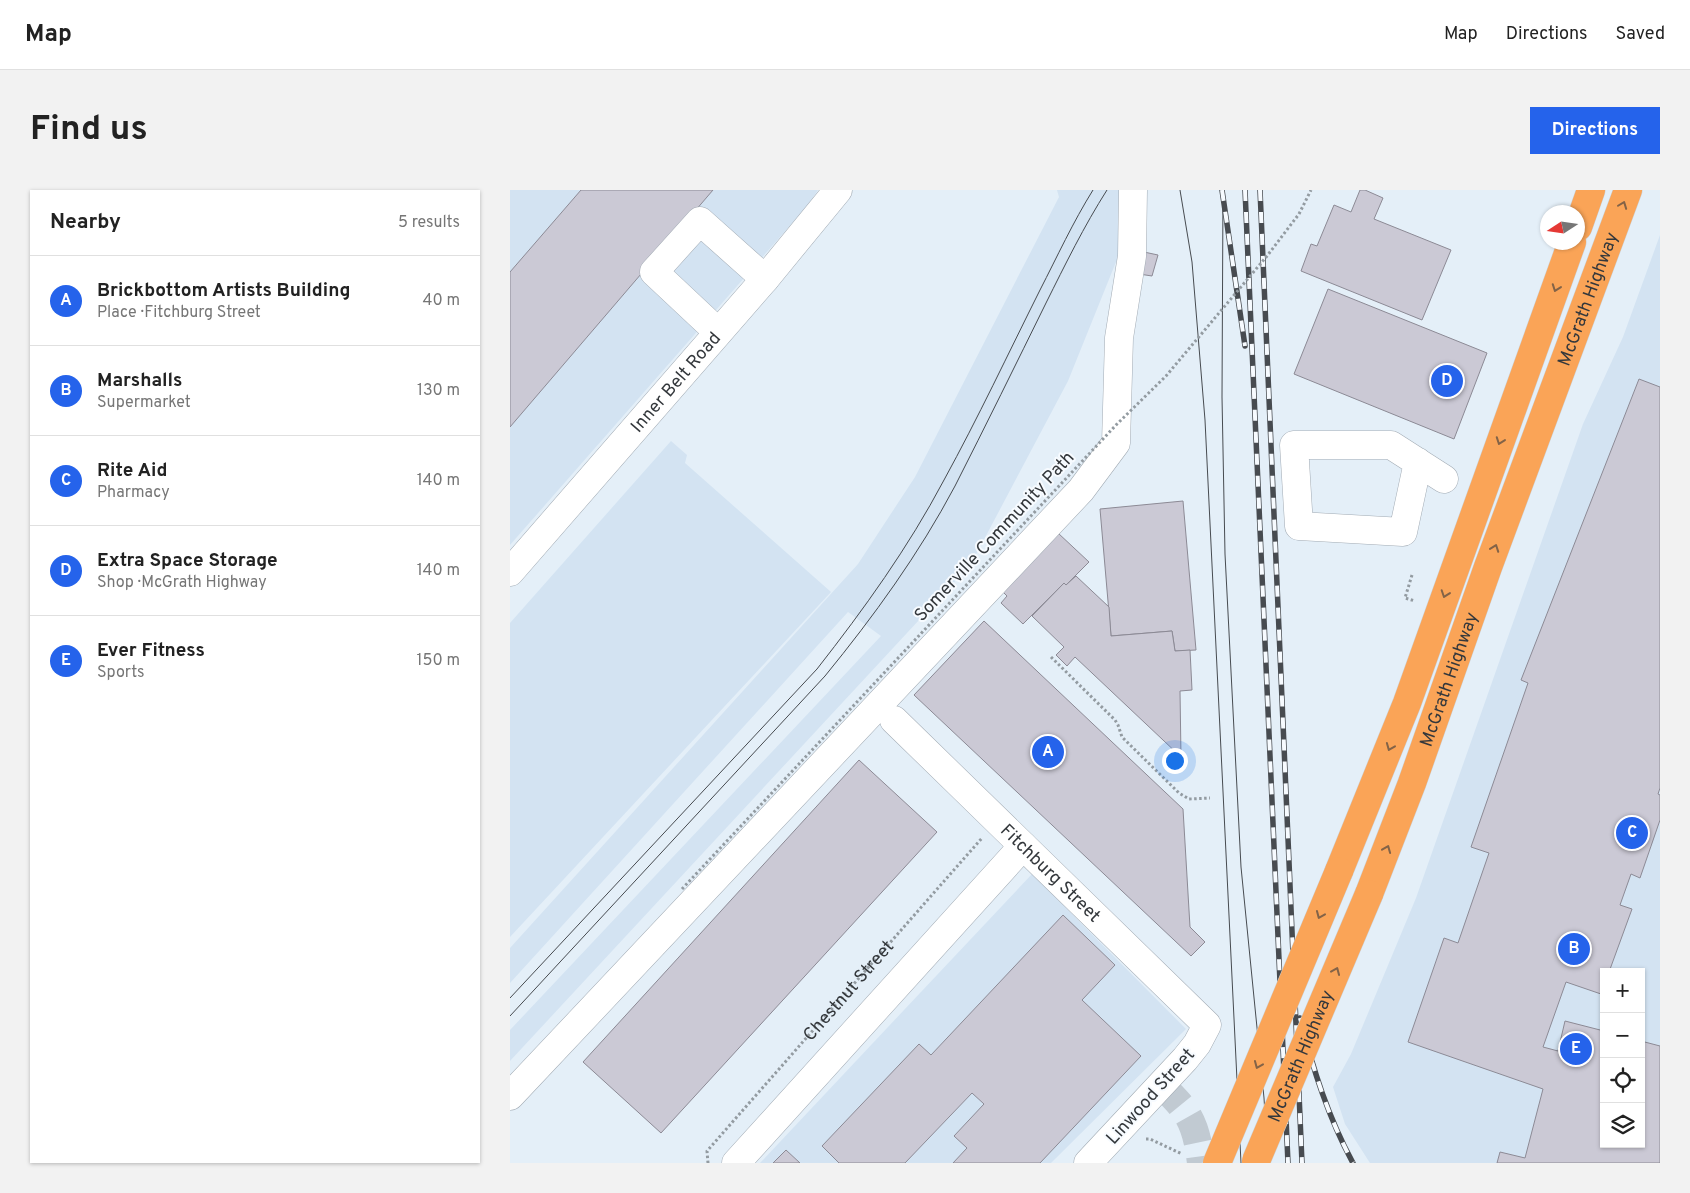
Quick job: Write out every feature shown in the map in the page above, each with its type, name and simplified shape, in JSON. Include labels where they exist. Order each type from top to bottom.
[{"type":"highway","name":"McGrath Highway","points":[[1585,207],[1591,190]]},
{"type":"highway","name":"McGrath Highway","points":[[1255,1163],[1368,894],[1412,783],[1491,558],[1628,190]]},
{"type":"highway","name":"McGrath Highway","points":[[1217,1163],[1407,703],[1569,250]]},
{"type":"street","name":"Inner Belt Road","points":[[510,572],[765,279],[838,190]]},
{"type":"street","points":[[510,1096],[1081,490],[1116,443],[1119,338],[1132,256],[1134,190]]},
{"type":"street","points":[[718,332],[654,272],[700,221],[765,279]]},
{"type":"street","points":[[1418,462],[1403,532],[1300,526],[1294,445],[1391,444],[1444,479]]},
{"type":"street","name":"Fitchburg Street","points":[[894,720],[1206,1025]]},
{"type":"street","name":"Chestnut Street","points":[[736,1163],[1023,846]]},
{"type":"street","name":"Linwood Street","points":[[1088,1163],[1186,1059],[1197,1044],[1206,1025]]},
{"type":"path","name":"Somerville Community Path","points":[[682,888],[1117,424],[1166,376],[1279,241],[1298,214],[1311,190]]},
{"type":"path","points":[[1412,574],[1405,598],[1415,601]]},
{"type":"path","points":[[1051,657],[1115,720],[1122,737],[1179,793],[1190,799],[1210,798]]},
{"type":"path","name":"Chestnut Street","points":[[708,1163],[707,1150],[997,820]]},
{"type":"path","points":[[1150,1138],[1182,1154]]},
{"type":"shaded area","points":[[510,190],[818,190],[808,205],[510,545]]},
{"type":"shaded area","points":[[1057,190],[1120,190],[1118,257],[1068,381],[971,564],[510,1061],[510,1030],[881,636],[848,612],[510,983],[510,948],[858,564],[915,477],[1059,197]]},
{"type":"shaded area","points":[[1660,235],[1660,1163],[1370,1163],[1345,1124],[1333,1087],[1351,1054],[1416,898],[1583,424],[1623,337]]},
{"type":"shaded area","points":[[671,441],[687,455],[685,463],[831,592],[510,937],[510,623]]},
{"type":"shaded area","points":[[1032,874],[1186,1029],[1051,1163],[760,1163]]},
{"type":"building","points":[[581,190],[713,190],[510,427],[510,272]]},
{"type":"building","points":[[1360,190],[1365,190],[1383,198],[1374,219],[1451,250],[1422,320],[1301,271],[1311,244],[1317,246],[1334,205],[1351,212]]},
{"type":"building","points":[[1144,252],[1158,255],[1152,276],[1139,274]]},
{"type":"building","points":[[1328,289],[1487,353],[1454,439],[1294,374]]},
{"type":"building","points":[[1639,379],[1660,387],[1660,788],[1658,794],[1660,795],[1660,820],[1640,878],[1631,874],[1620,905],[1632,909],[1610,968],[1600,968],[1600,994],[1566,982],[1543,1047],[1558,1051],[1565,1021],[1600,1030],[1600,1148],[1645,1148],[1645,1042],[1660,1046],[1660,1163],[1497,1163],[1500,1152],[1525,1158],[1543,1089],[1408,1042],[1444,938],[1458,943],[1489,853],[1471,847],[1528,683],[1521,680]]},
{"type":"building","points":[[1183,501],[1196,650],[1175,651],[1172,631],[1111,636],[1100,509]]},
{"type":"building","points":[[1058,533],[1089,562],[1066,585],[1064,583],[1023,624],[1001,603],[1007,596],[1002,591]]},
{"type":"building","points":[[1076,576],[1109,607],[1111,636],[1172,631],[1175,651],[1190,650],[1192,690],[1180,691],[1181,757],[1075,657],[1067,666],[1056,655],[1064,647],[1032,616],[1064,583],[1066,585]]},
{"type":"building","points":[[984,621],[1183,809],[1190,927],[1205,942],[1191,956],[914,695]]},
{"type":"building","points":[[859,760],[937,832],[661,1133],[583,1062]]},
{"type":"building","points":[[1063,915],[1115,965],[1082,1000],[1141,1056],[1040,1163],[953,1163],[967,1148],[954,1136],[984,1104],[972,1093],[905,1163],[839,1163],[822,1146],[919,1044],[931,1055]]},
{"type":"building","points":[[786,1150],[800,1163],[773,1163]]},
{"type":"tunnel","points":[[1161,1085],[1179,1103],[1190,1120],[1197,1138],[1201,1163]]},
{"type":"tram line","points":[[510,998],[817,669],[852,624],[916,530],[944,480],[981,410],[1065,240],[1093,190]]},
{"type":"tram line","points":[[510,1016],[825,676],[861,631],[911,560],[955,486],[1068,260],[1107,190]]},
{"type":"tram line","points":[[1180,190],[1192,262],[1205,420],[1241,1163]]},
{"type":"tram line","points":[[1223,190],[1222,397],[1225,554],[1241,867],[1264,1098],[1268,1163]]},
{"type":"railway","points":[[1222,190],[1245,346]]},
{"type":"railway","points":[[1245,190],[1288,1163]]},
{"type":"railway","points":[[1260,190],[1302,1163]]},
{"type":"railway","points":[[1300,1018],[1322,1092],[1336,1128],[1353,1163]]},
{"type":"place","name":"Extra Space Storage","points":[[1447,381]]},
{"type":"place","name":"Brickbottom Artists Building","points":[[1048,752]]},
{"type":"place","name":"Rite Aid","points":[[1632,833]]},
{"type":"place","name":"Marshalls","points":[[1574,949]]},
{"type":"place","name":"Ever Fitness","points":[[1576,1049]]}]
